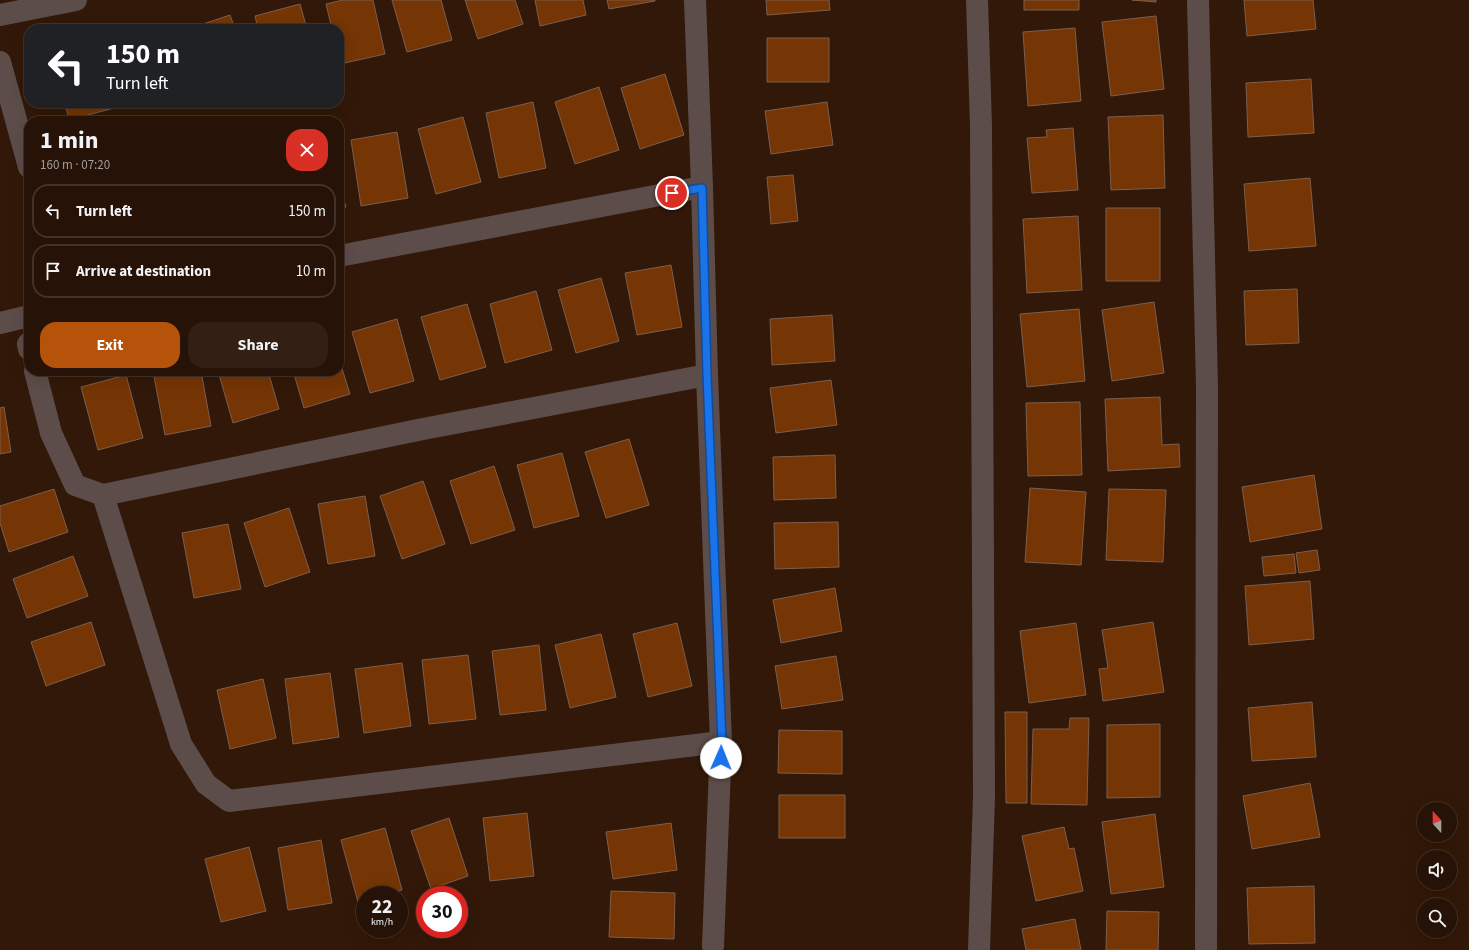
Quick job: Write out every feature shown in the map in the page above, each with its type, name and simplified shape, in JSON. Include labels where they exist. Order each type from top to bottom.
[{"type":"street","points":[[0,15],[76,0]]},
{"type":"street","points":[[695,0],[707,375],[722,742],[712,946]]},
{"type":"street","points":[[977,0],[981,126],[984,789],[979,950]]},
{"type":"street","points":[[1198,0],[1207,387],[1206,950]]},
{"type":"street","points":[[0,62],[24,149]]},
{"type":"street","points":[[344,255],[702,188]]},
{"type":"street","points":[[0,323],[24,317]]},
{"type":"street","points":[[36,376],[51,434],[75,485],[103,495],[423,429],[707,375]]},
{"type":"street","points":[[103,495],[181,744],[206,784],[229,801],[722,742]]},
{"type":"building","points":[[343,0],[373,0],[385,54],[344,63],[344,24],[331,24],[326,4]]},
{"type":"building","points":[[392,0],[441,0],[452,40],[407,52]]},
{"type":"building","points":[[465,0],[515,0],[523,24],[478,39]]},
{"type":"building","points":[[535,0],[583,0],[586,15],[540,26]]},
{"type":"building","points":[[607,0],[655,0],[655,1],[609,9]]},
{"type":"building","points":[[766,0],[829,0],[830,10],[767,15]]},
{"type":"building","points":[[1024,0],[1079,0],[1079,10],[1024,10]]},
{"type":"building","points":[[1132,0],[1156,0],[1156,2]]},
{"type":"building","points":[[1244,0],[1313,0],[1316,29],[1247,36]]},
{"type":"building","points":[[300,4],[306,24],[257,24],[255,16]]},
{"type":"building","points":[[230,15],[233,24],[203,24]]},
{"type":"building","points":[[1156,16],[1164,89],[1111,96],[1102,22]]},
{"type":"building","points":[[1075,28],[1081,101],[1028,106],[1023,32]]},
{"type":"building","points":[[767,38],[829,38],[829,82],[767,82]]},
{"type":"building","points":[[665,74],[684,135],[640,149],[621,88]]},
{"type":"building","points":[[1311,79],[1314,133],[1248,137],[1246,83]]},
{"type":"building","points":[[599,87],[619,150],[575,164],[555,102]]},
{"type":"building","points":[[533,102],[546,168],[499,178],[486,113]]},
{"type":"building","points":[[827,102],[833,145],[771,154],[765,111]]},
{"type":"building","points":[[66,108],[114,108],[84,116],[68,116]]},
{"type":"building","points":[[1163,115],[1165,188],[1111,190],[1108,117]]},
{"type":"building","points":[[463,117],[481,182],[436,194],[418,129]]},
{"type":"building","points":[[1073,128],[1078,190],[1032,193],[1027,138],[1047,137],[1046,130]]},
{"type":"building","points":[[397,132],[408,198],[361,206],[351,140]]},
{"type":"building","points":[[793,175],[798,221],[771,224],[767,177]]},
{"type":"building","points":[[1310,178],[1316,246],[1249,251],[1244,184]]},
{"type":"building","points":[[1106,208],[1160,208],[1160,281],[1106,281]]},
{"type":"building","points":[[1078,216],[1082,290],[1027,293],[1023,219]]},
{"type":"building","points":[[671,265],[682,327],[637,335],[625,273]]},
{"type":"building","points":[[601,278],[619,341],[576,353],[558,290]]},
{"type":"building","points":[[1297,289],[1299,343],[1246,345],[1244,291]]},
{"type":"building","points":[[536,291],[552,350],[505,363],[490,304]]},
{"type":"building","points":[[1154,302],[1164,373],[1112,381],[1102,310]]},
{"type":"building","points":[[467,304],[486,367],[440,380],[421,317]]},
{"type":"building","points":[[1079,309],[1085,381],[1027,387],[1020,314]]},
{"type":"building","points":[[832,315],[835,361],[772,365],[770,319]]},
{"type":"building","points":[[397,319],[414,381],[370,393],[352,332]]},
{"type":"building","points":[[344,375],[350,394],[304,408],[294,376]]},
{"type":"building","points":[[126,376],[143,438],[98,450],[81,387]]},
{"type":"building","points":[[154,376],[202,376],[211,426],[165,435]]},
{"type":"building","points":[[219,376],[269,376],[279,409],[233,423]]},
{"type":"building","points":[[831,380],[837,425],[776,433],[770,388]]},
{"type":"building","points":[[1160,397],[1162,445],[1179,444],[1180,467],[1108,471],[1105,399]]},
{"type":"building","points":[[1080,402],[1082,475],[1028,476],[1026,403]]},
{"type":"building","points":[[4,407],[11,452],[0,454],[0,408]]},
{"type":"building","points":[[629,439],[649,505],[606,518],[585,452]]},
{"type":"building","points":[[562,453],[579,516],[534,528],[517,465]]},
{"type":"building","points":[[835,455],[836,498],[774,500],[773,457]]},
{"type":"building","points":[[494,466],[515,530],[471,544],[450,481]]},
{"type":"building","points":[[1314,475],[1322,529],[1250,542],[1242,487]]},
{"type":"building","points":[[423,481],[445,544],[402,559],[380,496]]},
{"type":"building","points":[[1030,488],[1086,492],[1081,565],[1025,562]]},
{"type":"building","points":[[54,489],[68,532],[9,552],[0,523],[0,506]]},
{"type":"building","points":[[1109,489],[1166,490],[1163,562],[1106,560]]},
{"type":"building","points":[[365,496],[375,556],[328,564],[318,504]]},
{"type":"building","points":[[289,508],[310,572],[265,587],[244,523]]},
{"type":"building","points":[[838,522],[839,567],[775,569],[774,523]]},
{"type":"building","points":[[228,524],[241,589],[194,598],[182,533]]},
{"type":"building","points":[[1317,550],[1320,570],[1299,573],[1296,553]]},
{"type":"building","points":[[1294,554],[1296,573],[1264,576],[1262,557]]},
{"type":"building","points":[[73,556],[88,596],[27,618],[13,579]]},
{"type":"building","points":[[1310,581],[1314,639],[1249,645],[1245,586]]},
{"type":"building","points":[[835,588],[842,631],[781,643],[773,600]]},
{"type":"building","points":[[91,622],[105,665],[46,686],[31,642]]},
{"type":"building","points":[[1153,622],[1164,692],[1103,701],[1099,669],[1108,668],[1102,630]]},
{"type":"building","points":[[677,623],[692,686],[648,697],[633,634]]},
{"type":"building","points":[[1076,623],[1086,695],[1029,703],[1020,631]]},
{"type":"building","points":[[601,634],[616,697],[570,708],[555,645]]},
{"type":"building","points":[[539,645],[546,710],[500,715],[492,651]]},
{"type":"building","points":[[468,655],[476,719],[429,724],[422,660]]},
{"type":"building","points":[[836,656],[843,700],[782,709],[775,666]]},
{"type":"building","points":[[402,663],[411,726],[364,733],[355,669]]},
{"type":"building","points":[[330,673],[339,737],[293,744],[285,679]]},
{"type":"building","points":[[263,679],[276,738],[230,749],[217,690]]},
{"type":"building","points":[[1312,702],[1316,757],[1252,761],[1248,708]]},
{"type":"building","points":[[1005,712],[1027,712],[1027,803],[1006,803]]},
{"type":"building","points":[[1070,718],[1089,718],[1087,805],[1031,804],[1033,729],[1069,729]]},
{"type":"building","points":[[1160,724],[1160,797],[1107,798],[1107,725]]},
{"type":"building","points":[[779,730],[842,731],[842,774],[778,773]]},
{"type":"building","points":[[1310,783],[1320,837],[1252,849],[1243,796]]},
{"type":"building","points":[[779,795],[845,795],[845,838],[779,838]]},
{"type":"building","points":[[527,813],[534,876],[490,881],[483,818]]},
{"type":"building","points":[[1155,814],[1164,887],[1111,894],[1102,822]]},
{"type":"building","points":[[449,818],[468,876],[440,886],[430,886],[411,831]]},
{"type":"building","points":[[671,823],[677,870],[613,879],[606,832]]},
{"type":"building","points":[[1064,827],[1069,849],[1074,848],[1083,891],[1036,901],[1022,836]]},
{"type":"building","points":[[385,828],[401,886],[356,886],[356,895],[341,840]]},
{"type":"building","points":[[321,840],[332,903],[288,910],[278,848]]},
{"type":"building","points":[[249,847],[266,911],[221,922],[205,859]]},
{"type":"building","points":[[1314,886],[1315,943],[1249,944],[1247,888]]},
{"type":"building","points":[[611,891],[675,893],[674,939],[609,937]]},
{"type":"building","points":[[1107,911],[1159,912],[1158,950],[1106,950]]},
{"type":"building","points":[[1075,919],[1081,950],[1026,950],[1022,929]]},
{"type":"route","points":[[672,193],[702,188],[707,375],[722,742],[721,758]]}]
